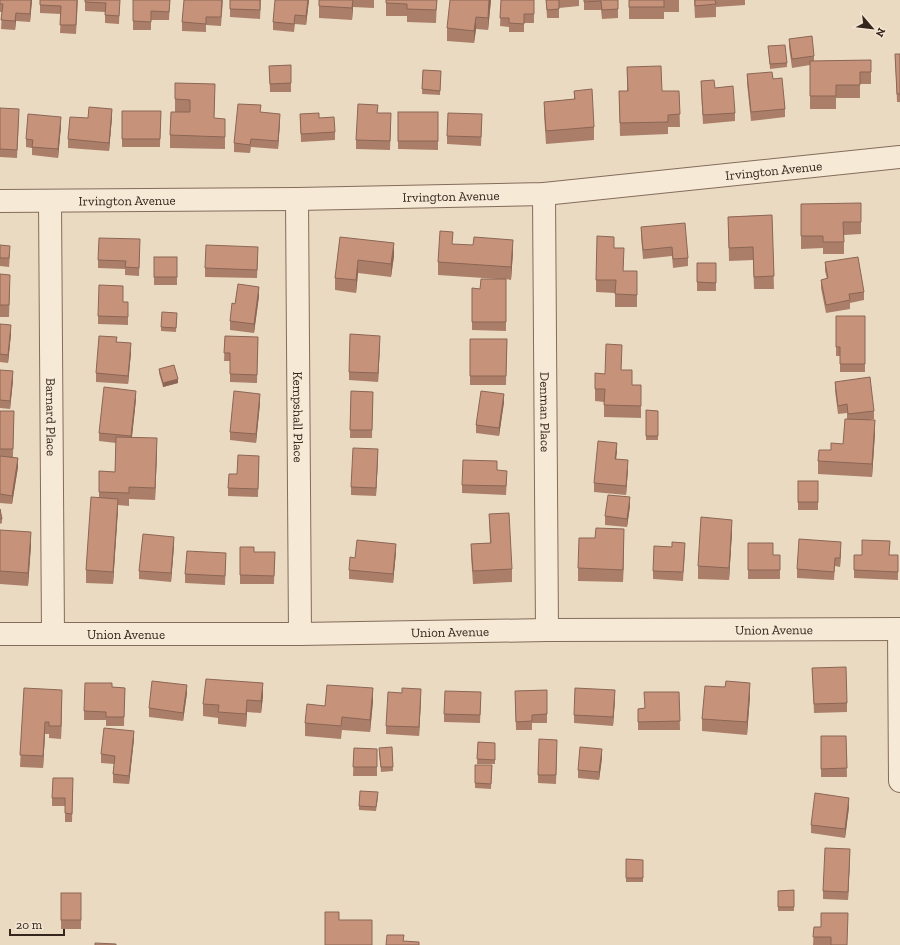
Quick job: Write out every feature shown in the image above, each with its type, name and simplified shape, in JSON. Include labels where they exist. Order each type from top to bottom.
[{"type":"street","name":"Irvington Avenue","points":[[0,201],[297,199],[544,194],[900,157]]},
{"type":"street","name":"Denman Place","points":[[544,194],[547,630]]},
{"type":"street","name":"Kempshall Place","points":[[297,199],[300,634]]},
{"type":"street","name":"Barnard Place","points":[[50,201],[53,634]]},
{"type":"street","name":"Union Avenue","points":[[0,634],[300,634],[547,630],[899,629]]},
{"type":"street","points":[[899,629],[900,781]]},
{"type":"building","points":[[0,0],[31,0],[30,14],[16,13],[15,21],[1,20],[3,4],[0,4]]},
{"type":"building","points":[[40,0],[77,0],[76,25],[60,25],[61,6],[40,5]]},
{"type":"building","points":[[85,0],[120,0],[119,16],[105,15],[106,3],[85,2]]},
{"type":"building","points":[[133,0],[170,0],[169,12],[151,11],[151,22],[133,21]]},
{"type":"building","points":[[184,0],[222,0],[221,17],[206,17],[206,24],[182,22]]},
{"type":"building","points":[[230,0],[260,0],[260,10],[230,9]]},
{"type":"building","points":[[275,0],[308,0],[306,16],[295,15],[294,24],[273,22]]},
{"type":"building","points":[[319,0],[353,0],[352,8],[319,6]]},
{"type":"building","points":[[386,0],[437,0],[436,10],[407,9],[407,4],[386,3]]},
{"type":"building","points":[[450,0],[489,0],[488,18],[476,17],[474,31],[447,28]]},
{"type":"building","points":[[501,0],[534,0],[534,14],[524,14],[524,24],[509,23],[509,18],[500,18]]},
{"type":"building","points":[[546,0],[559,0],[559,9],[547,10]]},
{"type":"building","points":[[584,0],[618,0],[618,9],[602,10],[601,1],[584,2]]},
{"type":"building","points":[[629,0],[664,0],[664,7],[629,7]]},
{"type":"building","points":[[695,0],[715,0],[716,4],[695,6]]},
{"type":"building","points":[[812,36],[814,56],[792,59],[789,39]]},
{"type":"building","points":[[785,45],[787,63],[770,64],[768,46]]},
{"type":"building","points":[[895,54],[900,54],[900,94],[897,94]]},
{"type":"building","points":[[871,60],[871,72],[860,72],[860,85],[836,85],[836,96],[810,96],[810,61]]},
{"type":"building","points":[[291,65],[291,83],[270,84],[269,66]]},
{"type":"building","points":[[661,66],[662,91],[679,91],[680,114],[668,115],[668,122],[620,123],[619,91],[628,91],[627,67]]},
{"type":"building","points":[[423,70],[441,71],[440,91],[422,89]]},
{"type":"building","points":[[772,72],[773,79],[782,78],[785,109],[751,112],[747,74]]},
{"type":"building","points":[[714,80],[715,88],[733,86],[735,113],[703,115],[701,81]]},
{"type":"building","points":[[175,83],[215,84],[214,118],[225,119],[225,137],[170,135],[171,112],[190,112],[190,100],[175,99]]},
{"type":"building","points":[[592,89],[594,127],[546,131],[544,102],[575,99],[574,91]]},
{"type":"building","points":[[238,104],[261,105],[260,112],[280,114],[278,141],[251,139],[250,145],[234,143]]},
{"type":"building","points":[[358,104],[378,105],[377,113],[391,113],[390,141],[356,140]]},
{"type":"building","points":[[89,107],[112,109],[109,143],[68,139],[70,117],[88,118]]},
{"type":"building","points":[[0,108],[19,109],[17,150],[0,149]]},
{"type":"building","points":[[122,111],[161,111],[160,139],[122,139]]},
{"type":"building","points":[[398,112],[438,112],[438,141],[398,141]]},
{"type":"building","points":[[319,113],[319,118],[334,117],[335,132],[301,134],[300,114]]},
{"type":"building","points":[[448,113],[482,114],[481,137],[447,136]]},
{"type":"building","points":[[28,114],[61,117],[58,149],[32,147],[33,140],[26,139]]},
{"type":"building","points":[[861,203],[861,222],[843,222],[844,242],[823,242],[823,236],[801,236],[801,204]]},
{"type":"building","points":[[772,215],[774,276],[754,277],[753,247],[729,248],[728,217]]},
{"type":"building","points":[[685,223],[688,258],[673,259],[672,247],[643,250],[641,227]]},
{"type":"building","points":[[440,231],[453,232],[452,244],[473,245],[474,237],[513,240],[511,267],[438,262]]},
{"type":"building","points":[[597,236],[614,237],[614,248],[624,248],[623,271],[637,271],[637,295],[615,294],[616,280],[596,280]]},
{"type":"building","points":[[340,237],[394,243],[391,264],[358,260],[356,280],[335,278]]},
{"type":"building","points":[[99,238],[140,239],[139,268],[125,267],[126,261],[98,260]]},
{"type":"building","points":[[0,245],[10,246],[9,258],[0,258]]},
{"type":"building","points":[[206,245],[258,247],[257,270],[205,268]]},
{"type":"building","points":[[154,257],[177,257],[177,277],[154,277]]},
{"type":"building","points":[[858,257],[864,292],[849,294],[850,300],[826,305],[821,280],[828,278],[825,262]]},
{"type":"building","points":[[697,263],[716,263],[716,283],[697,282]]},
{"type":"building","points":[[0,274],[10,275],[9,305],[0,305]]},
{"type":"building","points":[[481,279],[506,279],[506,322],[472,322],[472,288],[480,289]]},
{"type":"building","points":[[238,284],[259,287],[254,324],[230,321],[232,303],[235,304]]},
{"type":"building","points":[[99,285],[123,286],[123,302],[128,302],[128,317],[98,316]]},
{"type":"building","points":[[162,312],[177,313],[176,328],[161,327]]},
{"type":"building","points":[[836,316],[865,316],[865,364],[840,364],[840,347],[836,347]]},
{"type":"building","points":[[0,324],[11,325],[8,355],[0,354]]},
{"type":"building","points":[[350,334],[380,336],[378,373],[349,372]]},
{"type":"building","points":[[99,336],[117,337],[116,342],[131,343],[128,376],[96,373]]},
{"type":"building","points":[[225,336],[258,337],[257,375],[230,374],[230,353],[224,353]]},
{"type":"building","points":[[470,339],[507,339],[506,376],[470,376]]},
{"type":"building","points":[[606,344],[622,345],[621,370],[632,370],[632,385],[641,385],[641,406],[604,405],[605,389],[595,389],[595,373],[605,374]]},
{"type":"building","points":[[174,365],[178,379],[163,383],[159,369]]},
{"type":"building","points":[[0,370],[13,371],[10,401],[0,400]]},
{"type":"building","points":[[870,377],[874,411],[848,414],[847,404],[838,406],[835,382]]},
{"type":"building","points":[[104,387],[136,391],[131,436],[99,433]]},
{"type":"building","points":[[234,391],[260,394],[256,434],[230,432]]},
{"type":"building","points":[[351,391],[373,392],[372,430],[350,430]]},
{"type":"building","points":[[481,391],[504,394],[499,428],[476,425]]},
{"type":"building","points":[[646,410],[658,411],[658,436],[646,436]]},
{"type":"building","points":[[0,411],[14,411],[13,449],[0,449]]},
{"type":"building","points":[[845,419],[875,420],[872,464],[818,461],[819,450],[831,450],[831,443],[843,444]]},
{"type":"building","points":[[116,437],[157,438],[155,488],[129,487],[129,493],[99,492],[99,471],[115,472]]},
{"type":"building","points":[[598,441],[617,443],[615,459],[628,460],[626,486],[594,483]]},
{"type":"building","points":[[353,448],[378,449],[376,488],[351,487]]},
{"type":"building","points":[[238,455],[259,456],[258,489],[228,488],[229,474],[237,474]]},
{"type":"building","points":[[0,456],[18,458],[12,496],[0,494]]},
{"type":"building","points":[[463,460],[497,461],[497,470],[507,471],[506,486],[462,485]]},
{"type":"building","points":[[798,481],[818,481],[818,502],[798,502]]},
{"type":"building","points":[[608,495],[630,497],[627,519],[605,516]]},
{"type":"building","points":[[91,497],[118,499],[113,572],[86,570]]},
{"type":"building","points":[[509,513],[512,569],[473,571],[471,544],[491,543],[489,514]]},
{"type":"building","points":[[701,517],[732,520],[729,568],[698,566]]},
{"type":"building","points":[[596,528],[624,529],[623,570],[578,568],[579,538],[595,538]]},
{"type":"building","points":[[0,530],[31,532],[28,573],[0,571]]},
{"type":"building","points":[[143,534],[174,537],[171,573],[139,571]]},
{"type":"building","points":[[799,539],[841,542],[840,558],[835,558],[834,572],[797,569]]},
{"type":"building","points":[[357,540],[396,544],[393,574],[349,570],[350,557],[355,558]]},
{"type":"building","points":[[862,540],[890,541],[889,555],[898,555],[898,572],[854,570],[854,555],[862,555]]},
{"type":"building","points":[[672,542],[685,543],[683,572],[653,571],[654,546],[672,547]]},
{"type":"building","points":[[748,543],[773,543],[773,555],[780,555],[780,570],[748,570]]},
{"type":"building","points":[[240,547],[254,547],[254,552],[275,552],[274,576],[240,575]]},
{"type":"building","points":[[187,551],[226,553],[225,576],[185,574]]},
{"type":"building","points":[[846,667],[847,703],[814,704],[812,668]]},
{"type":"building","points":[[206,679],[263,683],[261,701],[247,700],[246,714],[218,712],[219,705],[203,704]]},
{"type":"building","points":[[152,681],[187,685],[183,713],[149,708]]},
{"type":"building","points":[[726,681],[750,683],[747,722],[702,719],[705,686],[725,687]]},
{"type":"building","points":[[85,683],[112,683],[112,687],[125,688],[124,717],[106,717],[106,712],[84,711]]},
{"type":"building","points":[[327,685],[373,688],[370,720],[342,717],[341,726],[305,723],[307,704],[325,706]]},
{"type":"building","points":[[24,688],[62,690],[61,726],[49,726],[49,722],[45,722],[43,756],[20,755]]},
{"type":"building","points":[[402,688],[421,689],[419,727],[386,726],[388,692],[402,693]]},
{"type":"building","points":[[575,688],[615,690],[613,717],[574,715]]},
{"type":"building","points":[[547,690],[547,714],[532,715],[532,721],[516,722],[515,691]]},
{"type":"building","points":[[445,691],[481,692],[480,715],[444,714]]},
{"type":"building","points":[[644,692],[679,692],[680,721],[638,722],[638,709],[645,708]]},
{"type":"building","points":[[104,728],[134,731],[129,776],[113,774],[115,756],[101,754]]},
{"type":"building","points":[[821,736],[846,736],[847,768],[821,769]]},
{"type":"building","points":[[539,739],[557,740],[556,775],[538,775]]},
{"type":"building","points":[[478,742],[495,743],[495,760],[477,759]]},
{"type":"building","points":[[392,747],[393,767],[381,767],[379,748]]},
{"type":"building","points":[[580,747],[602,749],[599,772],[578,770]]},
{"type":"building","points":[[354,748],[377,749],[377,767],[353,767]]},
{"type":"building","points":[[475,765],[492,765],[491,784],[475,783]]},
{"type":"building","points":[[53,778],[73,778],[72,814],[65,813],[65,798],[52,798]]},
{"type":"building","points":[[360,791],[378,792],[376,807],[359,806]]},
{"type":"building","points":[[815,793],[849,798],[845,829],[811,825]]},
{"type":"building","points":[[825,848],[850,849],[848,892],[823,891]]},
{"type":"building","points":[[626,859],[643,860],[643,878],[626,878]]},
{"type":"building","points":[[794,890],[794,907],[778,907],[778,891]]},
{"type":"building","points":[[61,893],[81,893],[81,920],[61,920]]},
{"type":"building","points":[[325,912],[339,912],[339,920],[372,920],[372,945],[325,945]]},
{"type":"building","points":[[821,913],[848,913],[847,945],[831,945],[831,937],[813,937],[814,927],[821,927]]},
{"type":"building","points":[[387,935],[404,935],[403,941],[419,942],[419,945],[386,945]]},
{"type":"building","points":[[95,943],[116,944],[116,945],[95,945]]}]
